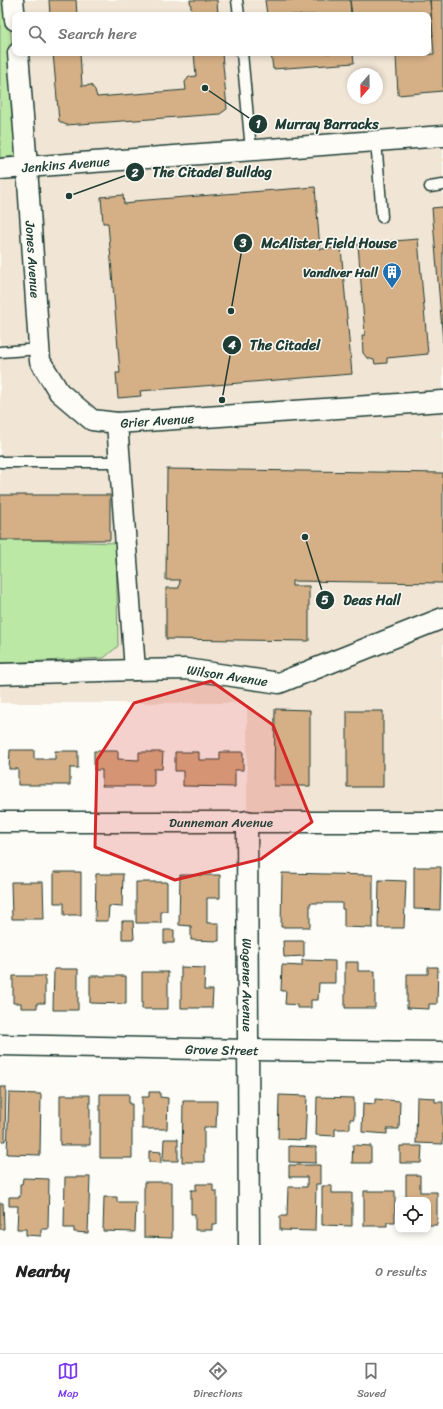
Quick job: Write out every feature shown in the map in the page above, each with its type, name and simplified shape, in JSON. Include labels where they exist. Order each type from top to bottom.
[{"type":"street","points":[[13,0],[14,12]]},
{"type":"street","name":"Jones Avenue","points":[[18,56],[40,361],[59,392],[92,420],[117,423]]},
{"type":"street","name":"Jenkins Avenue","points":[[0,169],[443,136]]},
{"type":"street","name":"Grier Avenue","points":[[135,670],[117,423],[443,402]]},
{"type":"street","name":"Wilson Avenue","points":[[0,674],[186,669],[279,683],[443,618]]},
{"type":"street","name":"Wagener Avenue","points":[[247,821],[249,1245]]},
{"type":"street","name":"Dunneman Avenue","points":[[0,822],[443,822]]},
{"type":"street","name":"Grove Street","points":[[0,1045],[443,1052]]},
{"type":"lane","points":[[237,0],[239,12]]},
{"type":"lane","points":[[242,56],[251,150]]},
{"type":"lane","points":[[376,140],[382,217]]},
{"type":"lane","points":[[430,187],[443,185]]},
{"type":"lane","points":[[0,352],[40,350]]},
{"type":"lane","points":[[0,462],[120,462]]},
{"type":"highlighted area","points":[[211,681],[273,725],[312,822],[261,859],[175,880],[95,847],[97,760],[134,703]]},
{"type":"shaded area","points":[[0,0],[443,0],[443,822],[247,821],[247,703],[0,703]]},
{"type":"green space","points":[[0,0],[8,0],[21,155],[0,158]]},
{"type":"green space","points":[[0,539],[116,543],[118,646],[104,658],[0,663]]},
{"type":"building","points":[[49,0],[76,0],[77,12],[50,12]]},
{"type":"building","points":[[190,0],[217,0],[218,12],[192,12]]},
{"type":"building","points":[[265,0],[350,0],[351,12],[267,12]]},
{"type":"building","points":[[350,0],[430,0],[431,12],[352,12]]},
{"type":"building","points":[[430,0],[443,0],[443,91],[398,95],[396,56],[431,56],[431,54],[434,54]]},
{"type":"building","points":[[431,12],[433,36],[431,36]]},
{"type":"building","points":[[53,56],[80,56],[82,86],[91,85],[95,90],[97,97],[186,90],[185,82],[189,77],[196,76],[194,56],[222,56],[227,109],[220,114],[66,125],[59,121]]},
{"type":"building","points":[[271,56],[353,56],[354,63],[273,69]]},
{"type":"building","points":[[315,187],[320,249],[341,248],[352,374],[140,391],[141,396],[118,398],[116,373],[120,373],[108,223],[103,223],[101,197],[123,195],[124,204],[134,203],[134,201]]},
{"type":"building","points":[[443,207],[443,342],[432,208]]},
{"type":"building","name":"Vandiver Hall","points":[[418,239],[428,354],[387,358],[387,363],[375,364],[374,360],[367,358],[363,353],[362,335],[365,335],[358,244]]},
{"type":"building","points":[[167,469],[443,473],[443,583],[292,581],[292,586],[309,586],[309,641],[166,639],[166,588],[179,588],[180,580],[166,580]]},
{"type":"building","points":[[0,495],[110,495],[110,540],[0,540]]},
{"type":"building","points":[[275,709],[310,710],[310,786],[274,786]]},
{"type":"building","points":[[347,711],[383,711],[383,787],[347,787]]},
{"type":"building","points":[[10,750],[34,750],[34,759],[55,759],[55,751],[78,751],[78,768],[70,768],[70,785],[18,785],[18,769],[9,769]]},
{"type":"building","points":[[94,751],[118,751],[118,759],[139,760],[139,752],[163,752],[162,769],[154,769],[154,786],[102,786],[102,770],[94,770]]},
{"type":"building","points":[[175,752],[199,752],[199,760],[220,760],[220,752],[243,752],[243,770],[235,770],[235,787],[183,786],[183,771],[175,771]]},
{"type":"building","points":[[414,867],[441,867],[440,910],[414,909]]},
{"type":"building","points":[[54,872],[81,872],[81,915],[64,915],[64,903],[54,903]]},
{"type":"building","points":[[282,873],[373,875],[373,928],[344,927],[344,909],[342,909],[342,903],[310,903],[310,927],[281,927]]},
{"type":"building","points":[[96,874],[123,874],[122,907],[109,906],[108,921],[95,921]]},
{"type":"building","points":[[180,875],[220,875],[220,898],[207,898],[207,923],[219,923],[219,941],[191,940],[191,926],[179,925]]},
{"type":"building","points":[[379,880],[406,881],[404,928],[378,928]]},
{"type":"building","points":[[11,882],[43,882],[44,919],[12,919]]},
{"type":"building","points":[[136,882],[167,882],[167,911],[161,911],[161,923],[136,923]]},
{"type":"building","points":[[122,921],[133,921],[134,939],[122,939]]},
{"type":"building","points":[[164,930],[174,930],[174,943],[164,943]]},
{"type":"building","points":[[283,941],[304,941],[304,956],[284,957]]},
{"type":"building","points":[[302,960],[335,961],[335,983],[319,983],[318,1000],[311,1000],[311,1008],[297,1008],[297,1005],[285,1004],[286,991],[281,991],[282,965],[302,966]]},
{"type":"building","points":[[345,962],[358,962],[358,971],[375,971],[375,1008],[345,1008]]},
{"type":"building","points":[[181,967],[205,968],[204,990],[213,990],[212,1008],[181,1008]]},
{"type":"building","points":[[428,967],[438,967],[437,1004],[429,1004],[429,1009],[407,1008],[407,974],[428,974]]},
{"type":"building","points":[[54,969],[78,969],[78,1010],[53,1010]]},
{"type":"building","points":[[142,972],[168,972],[168,1009],[142,1009]]},
{"type":"building","points":[[13,976],[45,976],[45,1003],[37,1003],[37,1008],[21,1008],[21,1003],[13,1003]]},
{"type":"building","points":[[90,976],[126,976],[126,1004],[90,1003]]},
{"type":"building","points":[[0,1087],[6,1087],[5,1141],[0,1141]]},
{"type":"building","points":[[149,1092],[160,1092],[160,1097],[168,1098],[167,1129],[142,1129],[142,1097],[149,1097]]},
{"type":"building","points":[[9,1093],[41,1094],[40,1155],[7,1154]]},
{"type":"building","points":[[100,1094],[129,1094],[129,1104],[132,1104],[132,1158],[100,1158]]},
{"type":"building","points":[[60,1095],[90,1095],[90,1145],[60,1145]]},
{"type":"building","points":[[279,1095],[307,1096],[305,1140],[278,1139]]},
{"type":"building","points":[[317,1097],[354,1098],[354,1119],[350,1119],[350,1129],[335,1129],[335,1136],[316,1135]]},
{"type":"building","points":[[417,1097],[435,1098],[435,1102],[443,1102],[443,1144],[416,1143]]},
{"type":"building","points":[[375,1099],[400,1101],[399,1129],[387,1129],[387,1134],[362,1132],[363,1103],[375,1104]]},
{"type":"building","points":[[183,1101],[217,1101],[216,1127],[204,1127],[204,1162],[182,1162]]},
{"type":"building","points":[[164,1139],[178,1139],[178,1161],[163,1161]]},
{"type":"building","points":[[353,1145],[371,1146],[371,1163],[352,1163]]},
{"type":"building","points":[[289,1146],[316,1147],[316,1163],[289,1162]]},
{"type":"building","points":[[400,1146],[422,1146],[421,1163],[400,1163]]},
{"type":"building","points":[[149,1151],[161,1152],[161,1163],[149,1162]]},
{"type":"building","points":[[289,1165],[320,1165],[320,1184],[316,1184],[315,1231],[280,1230],[280,1216],[287,1216],[288,1187],[307,1187],[307,1177],[289,1177]]},
{"type":"building","points":[[406,1175],[420,1175],[420,1192],[437,1192],[437,1225],[431,1225],[431,1197],[406,1197]]},
{"type":"building","points":[[65,1177],[90,1177],[88,1233],[74,1232],[74,1228],[64,1228]]},
{"type":"building","points":[[23,1178],[49,1179],[48,1229],[41,1229],[41,1236],[26,1235],[26,1229],[17,1229],[18,1206],[9,1206],[9,1197],[20,1197],[20,1184],[22,1184]]},
{"type":"building","points":[[144,1182],[172,1182],[172,1238],[144,1237]]},
{"type":"building","points":[[196,1184],[213,1184],[213,1191],[217,1191],[217,1224],[212,1224],[212,1230],[195,1230],[195,1214],[191,1214],[191,1190],[196,1190]]},
{"type":"building","points":[[322,1186],[332,1186],[332,1193],[352,1193],[352,1226],[322,1225]]},
{"type":"building","points":[[364,1191],[395,1191],[395,1222],[387,1222],[387,1226],[364,1226]]},
{"type":"building","points":[[104,1197],[117,1197],[117,1202],[136,1202],[135,1232],[103,1231]]},
{"type":"building","points":[[0,1203],[3,1203],[4,1229],[0,1229]]},
{"type":"place","name":"Murray Barracks","points":[[205,88]]},
{"type":"place","name":"The Citadel Bulldog","points":[[69,196]]},
{"type":"place","name":"Vandiver Hall","points":[[392,289]]},
{"type":"place","name":"McAlister Field House","points":[[231,311]]},
{"type":"place","name":"The Citadel","points":[[222,400]]},
{"type":"place","name":"Deas Hall","points":[[305,537]]}]
